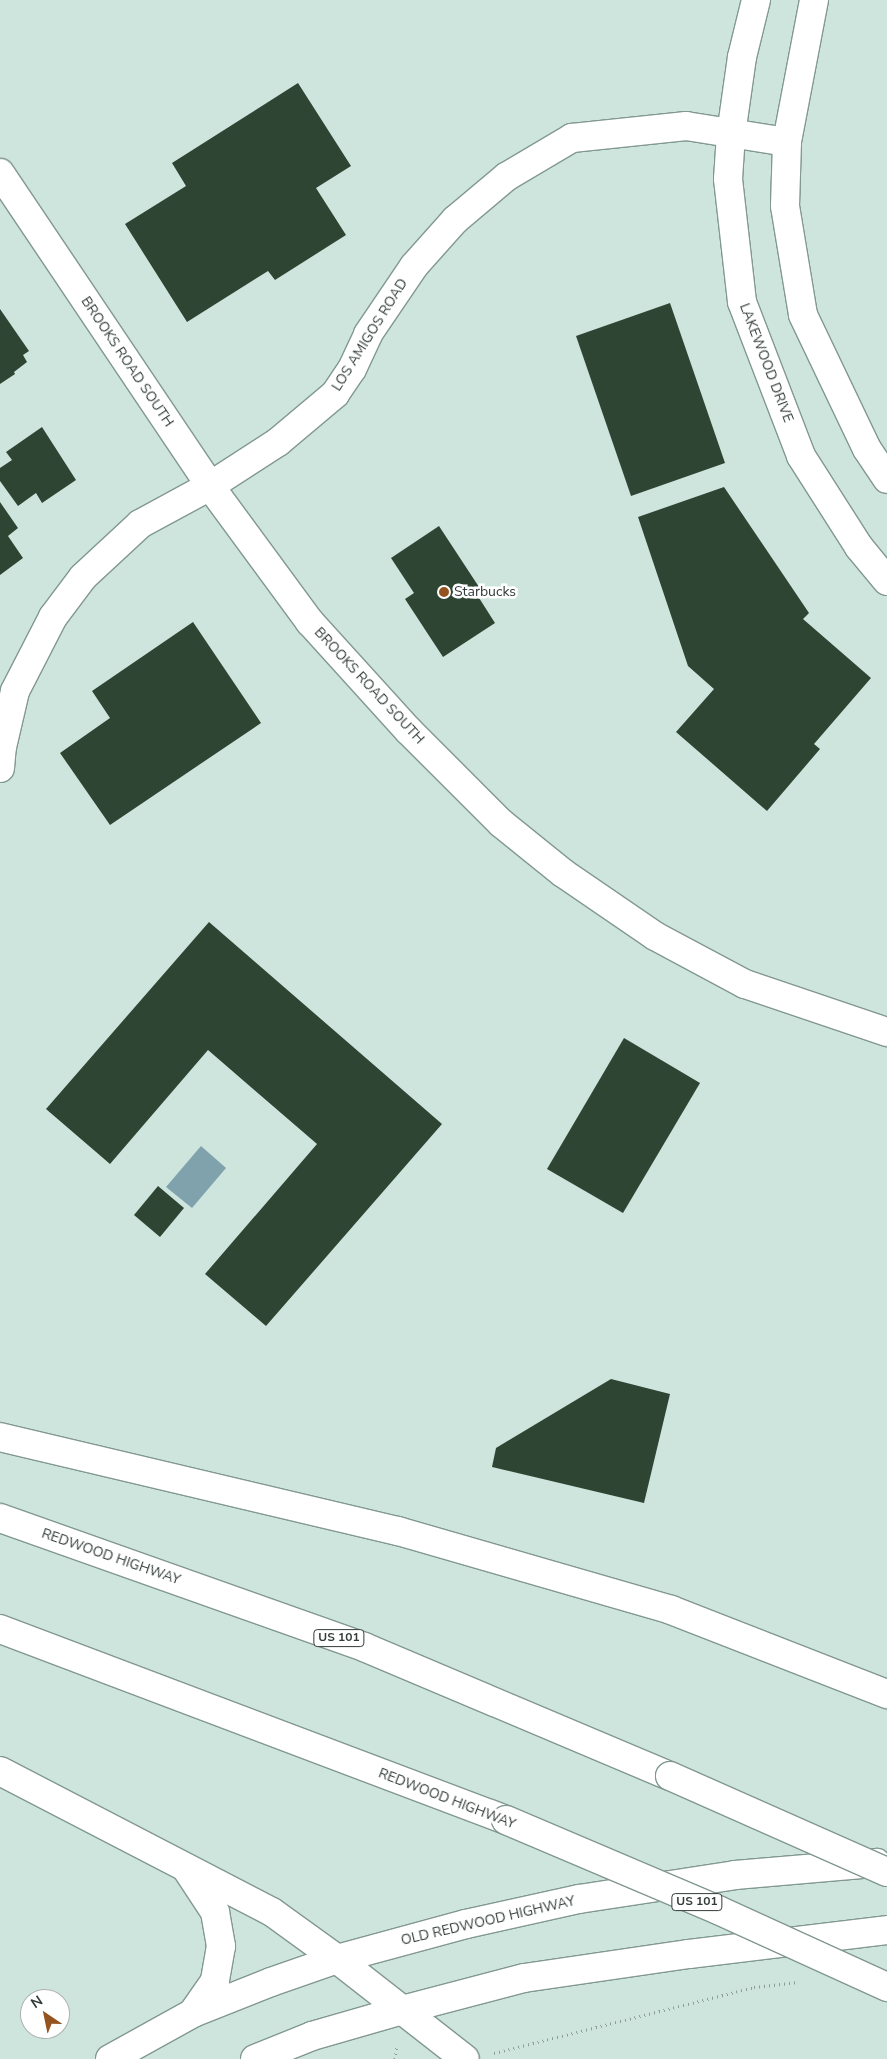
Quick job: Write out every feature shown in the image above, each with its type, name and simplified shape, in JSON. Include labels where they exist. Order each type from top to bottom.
[{"type":"main road","name":"LAKEWOOD DRIVE","points":[[756,0],[742,57],[731,134],[728,179],[742,302],[801,456],[859,547],[887,581]]},
{"type":"main road","points":[[814,0],[787,142],[785,206],[803,315],[867,449],[887,478]]},
{"type":"main road","name":"LOS AMIGOS ROAD","points":[[0,768],[2,747],[15,691],[53,617],[83,577],[140,524],[210,486],[278,442],[335,394],[352,369],[368,334],[414,266],[456,220],[506,177],[572,138],[686,126],[787,142]]},
{"type":"main road","name":"BROOKS ROAD SOUTH","points":[[0,173],[210,486],[310,622],[401,722],[501,823],[563,874],[655,936],[745,984],[887,1032]]},
{"type":"main road","points":[[0,1437],[398,1531],[662,1607],[887,1694]]},
{"type":"main road","name":"REDWOOD HIGHWAY","points":[[0,1518],[364,1646],[670,1776],[887,1872]]},
{"type":"main road","name":"REDWOOD HIGHWAY","points":[[0,1629],[506,1820],[718,1910],[887,1987]]},
{"type":"main road","points":[[0,1771],[184,1864],[272,1912],[337,1959],[402,2010],[476,2057]]},
{"type":"main road","name":"OLD REDWOOD HIGHWAY","points":[[110,2059],[193,2013],[271,1982],[337,1959],[466,1924],[579,1899],[736,1875],[887,1862]]},
{"type":"main road","points":[[184,1864],[215,1912],[221,1946],[215,1981],[193,2013]]},
{"type":"main road","points":[[255,2059],[312,2036],[524,1978],[689,1954],[887,1930]]},
{"type":"path","points":[[476,2057],[744,1990],[801,1982]]},
{"type":"water","points":[[201,1146],[226,1168],[192,1208],[166,1187]]},
{"type":"building","points":[[298,83],[351,166],[316,188],[346,235],[275,280],[268,271],[187,322],[125,224],[186,186],[172,163]]},
{"type":"building","points":[[670,303],[725,463],[631,496],[576,336]]},
{"type":"building","points":[[0,309],[29,351],[23,355],[27,362],[14,372],[15,374],[0,384]]},
{"type":"building","points":[[42,427],[76,480],[42,503],[36,493],[18,506],[0,481],[0,468],[12,460],[6,452]]},
{"type":"building","points":[[724,487],[809,613],[803,619],[871,678],[814,744],[820,749],[767,811],[676,732],[714,689],[688,666],[638,517]]},
{"type":"building","points":[[0,502],[18,528],[8,536],[23,558],[0,575]]},
{"type":"building","name":"Starbucks","points":[[439,526],[479,587],[474,590],[495,623],[443,657],[405,599],[414,593],[391,558]]},
{"type":"building","points":[[193,622],[261,723],[110,825],[60,753],[110,718],[92,691]]},
{"type":"building","points":[[209,922],[442,1124],[266,1326],[205,1274],[317,1144],[208,1050],[110,1164],[46,1109]]},
{"type":"building","points":[[624,1038],[700,1083],[623,1213],[547,1169]]},
{"type":"building","points":[[158,1186],[184,1208],[160,1237],[134,1215]]},
{"type":"building","points":[[611,1379],[670,1394],[644,1503],[492,1467],[496,1448]]},
{"type":"place","name":"Starbucks","points":[[444,592]]}]
